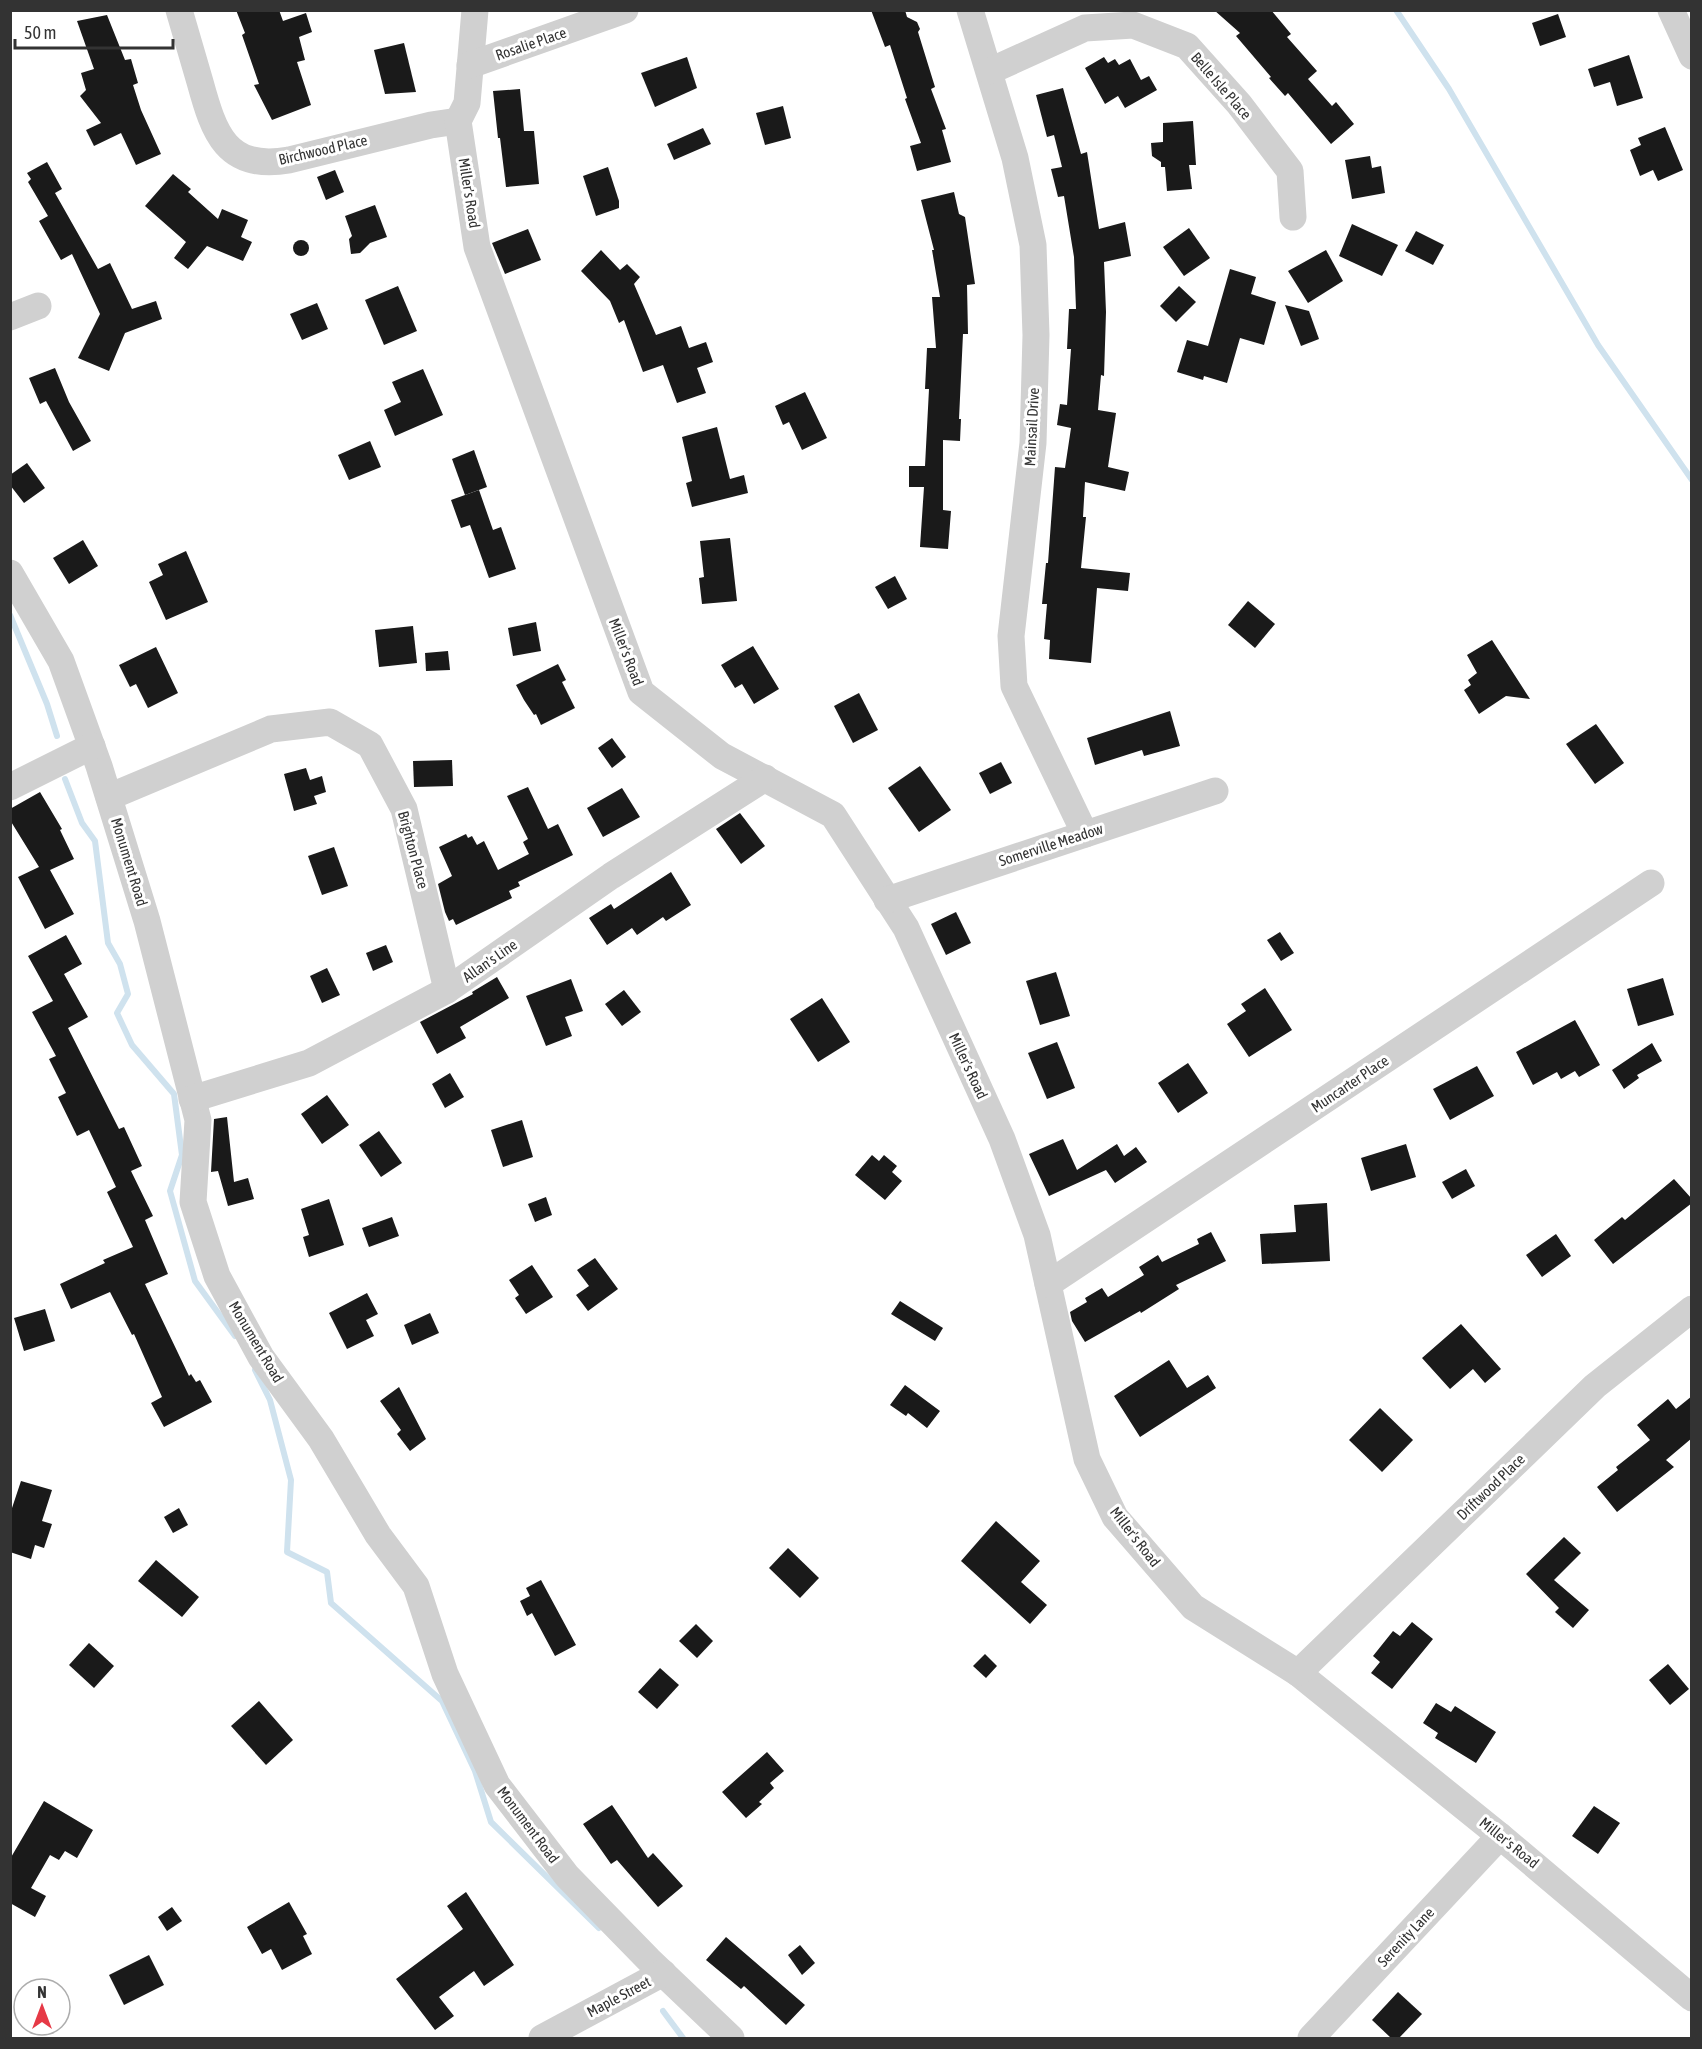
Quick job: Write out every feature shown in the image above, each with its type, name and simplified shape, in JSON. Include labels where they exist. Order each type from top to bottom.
[{"type":"street","name":"Birchwood Place","points":[[179,10],[211,121],[226,144],[248,159],[277,162],[289,160],[431,125],[458,121]]},
{"type":"street","name":"Miller's Road","points":[[475,10],[467,103],[458,121],[477,247],[641,692],[722,756],[833,815],[906,928],[1002,1139],[1037,1235],[1088,1459],[1115,1516],[1193,1607],[1298,1673],[1500,1836],[1692,1998]]},
{"type":"street","name":"Rosalie Place","points":[[470,65],[625,10]]},
{"type":"street","name":"Mainsail Drive","points":[[970,10],[1015,158],[1033,245],[1036,335],[1033,443],[1011,636],[1014,686],[1085,834]]},
{"type":"street","points":[[1671,10],[1692,56]]},
{"type":"street","name":"Belle Isle Place","points":[[990,71],[1085,28],[1133,25],[1187,46],[1239,104],[1290,171],[1293,217]]},
{"type":"street","points":[[10,317],[38,306]]},
{"type":"street","name":"Monument Road","points":[[10,573],[61,662],[109,797],[147,921],[198,1120],[193,1202],[217,1276],[261,1357],[321,1439],[378,1535],[416,1586],[445,1674],[497,1785],[567,1876],[731,2038]]},
{"type":"street","name":"Brighton Place","points":[[109,797],[271,729],[330,722],[370,745],[404,809],[447,990]]},
{"type":"street","points":[[10,787],[92,746]]},
{"type":"street","name":"Allan's Line","points":[[192,1099],[309,1063],[447,990],[611,876],[765,778]]},
{"type":"street","name":"Somerville Meadow","points":[[887,900],[1215,791]]},
{"type":"street","name":"Muncarter Place","points":[[1048,1284],[1651,883]]},
{"type":"street","name":"Driftwood Place","points":[[1298,1673],[1595,1386],[1692,1310]]},
{"type":"street","name":"Serenity Lane","points":[[1311,2038],[1500,1836]]},
{"type":"street","name":"Maple Street","points":[[542,2038],[663,1973]]},
{"type":"building","points":[[236,10],[279,10],[283,21],[306,13],[312,32],[299,37],[305,60],[297,62],[311,105],[272,120],[254,85],[259,84]]},
{"type":"building","points":[[871,10],[905,10],[907,17],[917,22],[935,87],[931,89],[946,129],[942,130],[951,162],[917,171],[910,146],[921,143],[905,99],[907,98],[890,45],[885,47]]},
{"type":"building","points":[[1214,10],[1271,10],[1291,34],[1287,37],[1317,71],[1308,79],[1332,106],[1336,102],[1354,124],[1331,144],[1288,93],[1285,96],[1269,78],[1271,77],[1236,36],[1240,33]]},
{"type":"building","points":[[1558,14],[1566,37],[1540,46],[1532,23]]},
{"type":"building","points":[[107,15],[125,60],[131,59],[138,83],[133,85],[141,110],[161,154],[136,165],[121,133],[94,146],[86,130],[101,123],[80,96],[86,90],[81,73],[94,69],[77,21]]},
{"type":"building","points":[[404,43],[416,92],[385,94],[374,50]]},
{"type":"building","points":[[1629,55],[1643,98],[1617,106],[1610,82],[1594,87],[1588,69]]},
{"type":"building","points":[[687,57],[697,88],[655,107],[641,73]]},
{"type":"building","points":[[1104,57],[1108,63],[1115,59],[1119,65],[1130,59],[1141,80],[1149,76],[1157,90],[1125,108],[1118,96],[1105,104],[1085,68]]},
{"type":"building","points":[[1063,88],[1081,154],[1087,152],[1099,229],[1125,222],[1131,256],[1104,262],[1106,312],[1104,376],[1101,375],[1098,410],[1116,413],[1108,467],[1129,472],[1125,491],[1085,482],[1083,517],[1086,517],[1081,568],[1130,573],[1128,591],[1097,588],[1091,663],[1049,659],[1050,640],[1044,639],[1047,604],[1042,604],[1046,563],[1048,563],[1055,467],[1065,468],[1071,428],[1057,425],[1060,404],[1067,405],[1071,349],[1067,349],[1069,309],[1076,309],[1074,257],[1064,196],[1058,197],[1051,169],[1062,167],[1054,135],[1047,137],[1036,95]]},
{"type":"building","points":[[520,89],[524,131],[534,131],[539,184],[506,187],[493,91]]},
{"type":"building","points":[[783,106],[791,138],[765,145],[756,113]]},
{"type":"building","points":[[1193,121],[1196,165],[1189,165],[1192,189],[1167,191],[1165,167],[1161,167],[1161,162],[1152,156],[1151,143],[1163,142],[1163,123]]},
{"type":"building","points":[[1665,127],[1683,170],[1658,181],[1653,170],[1640,176],[1630,150],[1641,145],[1638,138]]},
{"type":"building","points":[[703,128],[711,144],[674,160],[667,144]]},
{"type":"building","points":[[1370,156],[1372,168],[1381,166],[1385,193],[1352,199],[1345,160]]},
{"type":"building","points":[[47,162],[62,189],[55,193],[98,269],[110,263],[132,309],[156,301],[162,319],[125,333],[109,371],[78,358],[100,314],[72,254],[61,260],[39,221],[48,216],[28,182],[31,179],[27,173]]},
{"type":"building","points":[[608,167],[619,201],[619,208],[596,216],[583,176]]},
{"type":"building","points":[[335,170],[344,192],[326,200],[317,177]]},
{"type":"building","points":[[173,174],[191,189],[188,192],[218,219],[222,209],[248,220],[241,237],[252,242],[243,261],[207,246],[188,269],[174,258],[186,242],[145,206]]},
{"type":"building","points":[[954,192],[959,214],[965,217],[975,284],[967,285],[968,334],[963,334],[960,441],[943,440],[943,510],[951,511],[948,549],[920,547],[924,487],[909,487],[909,466],[925,466],[929,389],[925,389],[927,348],[936,348],[932,297],[940,297],[932,250],[934,250],[921,200]]},
{"type":"building","points":[[375,205],[387,237],[370,243],[360,253],[351,254],[349,239],[352,236],[345,216]]},
{"type":"building","points":[[1352,224],[1398,245],[1382,276],[1339,256]]},
{"type":"building","points":[[1189,228],[1210,258],[1184,276],[1163,247]]},
{"type":"building","points":[[528,229],[541,260],[505,274],[492,243]]},
{"type":"building","points":[[1416,231],[1444,245],[1433,265],[1405,251]]},
{"type":"building","points":[[298,240],[304,240],[309,248],[307,254],[298,256],[293,251],[293,245]]},
{"type":"building","points":[[601,250],[620,270],[627,264],[640,277],[634,284],[656,335],[681,326],[689,348],[706,342],[713,362],[697,368],[706,393],[677,403],[663,365],[643,372],[624,320],[619,323],[610,301],[581,271]]},
{"type":"building","points":[[1326,250],[1343,281],[1308,303],[1288,271]]},
{"type":"building","points":[[1230,269],[1256,277],[1251,294],[1276,302],[1264,345],[1240,338],[1227,383],[1204,376],[1203,380],[1177,372],[1187,340],[1208,346]]},
{"type":"building","points":[[398,286],[417,331],[384,345],[365,300]]},
{"type":"building","points":[[1179,286],[1196,302],[1176,322],[1160,306]]},
{"type":"building","points":[[317,303],[328,329],[302,340],[290,314]]},
{"type":"building","points":[[1285,305],[1309,311],[1319,339],[1301,346]]},
{"type":"building","points":[[55,368],[69,402],[91,441],[73,451],[46,401],[40,404],[29,378]]},
{"type":"building","points":[[423,369],[443,415],[395,436],[384,410],[401,402],[392,382]]},
{"type":"building","points":[[805,392],[827,438],[802,450],[789,422],[783,425],[775,406]]},
{"type":"building","points":[[717,427],[730,479],[744,475],[748,493],[692,507],[686,483],[692,481],[682,437]]},
{"type":"building","points":[[370,441],[381,467],[349,480],[338,455]]},
{"type":"building","points":[[474,450],[487,487],[465,495],[452,459]]},
{"type":"building","points":[[27,463],[45,488],[24,503],[10,485],[10,475]]},
{"type":"building","points":[[479,490],[493,530],[501,527],[516,569],[489,578],[470,525],[461,528],[451,500]]},
{"type":"building","points":[[730,538],[737,601],[702,604],[699,578],[704,577],[700,541]]},
{"type":"building","points":[[83,540],[98,566],[69,584],[53,558]]},
{"type":"building","points":[[186,551],[208,602],[166,620],[149,582],[163,575],[158,564]]},
{"type":"building","points":[[895,576],[907,599],[888,609],[875,587]]},
{"type":"building","points":[[1248,601],[1275,624],[1255,648],[1228,625]]},
{"type":"building","points":[[536,622],[541,651],[513,656],[508,628]]},
{"type":"building","points":[[413,626],[417,663],[379,667],[375,630]]},
{"type":"building","points":[[1492,640],[1530,699],[1506,696],[1479,714],[1464,690],[1471,685],[1468,680],[1477,673],[1467,655]]},
{"type":"building","points":[[753,646],[779,689],[754,704],[742,684],[735,688],[721,665]]},
{"type":"building","points":[[156,647],[178,693],[148,708],[136,684],[130,687],[119,665]]},
{"type":"building","points":[[448,651],[450,670],[426,671],[425,653]]},
{"type":"building","points":[[558,664],[566,680],[562,682],[575,708],[541,725],[516,685]]},
{"type":"building","points":[[859,693],[878,730],[853,743],[834,706]]},
{"type":"building","points":[[1170,711],[1180,746],[1144,756],[1142,750],[1095,765],[1087,738]]},
{"type":"building","points":[[1596,724],[1624,763],[1595,784],[1566,744]]},
{"type":"building","points":[[612,738],[626,757],[612,768],[598,748]]},
{"type":"building","points":[[452,760],[453,786],[414,787],[413,761]]},
{"type":"building","points":[[1001,762],[1012,783],[990,794],[979,773]]},
{"type":"building","points":[[920,766],[951,810],[919,832],[888,788]]},
{"type":"building","points":[[306,768],[310,780],[322,776],[326,792],[314,796],[317,804],[294,811],[284,774]]},
{"type":"building","points":[[528,787],[548,829],[558,824],[573,855],[518,882],[520,886],[509,891],[512,898],[456,925],[453,919],[449,921],[445,912],[438,884],[452,876],[439,847],[466,834],[468,838],[472,836],[477,845],[484,841],[498,870],[529,854],[523,842],[528,839],[507,796]]},
{"type":"building","points":[[622,788],[640,817],[603,837],[587,808]]},
{"type":"building","points":[[40,792],[62,829],[60,830],[74,859],[50,870],[74,914],[45,929],[18,877],[39,867],[10,820],[10,809]]},
{"type":"building","points":[[740,813],[765,846],[741,864],[716,829]]},
{"type":"building","points":[[334,847],[348,886],[322,895],[308,856]]},
{"type":"building","points":[[671,872],[691,905],[666,921],[663,917],[637,935],[632,928],[607,945],[589,918],[611,904],[614,909]]},
{"type":"building","points":[[956,912],[971,943],[946,955],[931,924]]},
{"type":"building","points":[[1280,932],[1294,953],[1281,961],[1267,940]]},
{"type":"building","points":[[66,935],[82,964],[64,974],[88,1017],[68,1028],[119,1129],[124,1127],[142,1166],[131,1171],[153,1216],[145,1220],[168,1274],[145,1284],[189,1376],[191,1374],[196,1382],[200,1380],[212,1402],[164,1427],[151,1403],[162,1397],[134,1334],[132,1335],[110,1292],[71,1309],[60,1284],[105,1263],[103,1260],[133,1247],[107,1192],[116,1187],[89,1130],[77,1136],[58,1097],[66,1093],[49,1059],[56,1056],[32,1012],[53,1001],[28,956]]},
{"type":"building","points":[[386,945],[393,962],[373,971],[366,953]]},
{"type":"building","points":[[327,968],[340,995],[322,1003],[310,976]]},
{"type":"building","points":[[1056,972],[1070,1016],[1040,1025],[1026,981]]},
{"type":"building","points":[[497,977],[509,998],[460,1027],[466,1038],[437,1054],[420,1022],[473,994],[472,992]]},
{"type":"building","points":[[1663,978],[1674,1015],[1638,1026],[1627,989]]},
{"type":"building","points":[[571,979],[583,1011],[565,1017],[572,1036],[546,1046],[526,996]]},
{"type":"building","points":[[1265,988],[1292,1030],[1249,1057],[1227,1024],[1246,1011],[1241,1004]]},
{"type":"building","points":[[624,990],[641,1012],[622,1026],[605,1004]]},
{"type":"building","points":[[822,998],[850,1042],[818,1062],[790,1019]]},
{"type":"building","points":[[1575,1020],[1600,1065],[1579,1077],[1575,1071],[1561,1079],[1557,1072],[1533,1085],[1516,1052]]},
{"type":"building","points":[[1057,1042],[1075,1088],[1047,1099],[1028,1053]]},
{"type":"building","points":[[1652,1043],[1662,1061],[1637,1075],[1639,1078],[1624,1089],[1612,1070]]},
{"type":"building","points":[[1188,1063],[1208,1093],[1178,1113],[1158,1083]]},
{"type":"building","points":[[1477,1066],[1494,1096],[1450,1120],[1433,1089]]},
{"type":"building","points":[[450,1073],[464,1097],[445,1108],[432,1084]]},
{"type":"building","points":[[327,1095],[349,1125],[322,1144],[301,1114]]},
{"type":"building","points":[[227,1117],[234,1182],[248,1178],[254,1199],[228,1206],[218,1171],[211,1172],[214,1119]]},
{"type":"building","points":[[522,1120],[533,1157],[503,1167],[491,1130]]},
{"type":"building","points":[[379,1131],[402,1163],[381,1177],[359,1145]]},
{"type":"building","points":[[1063,1139],[1077,1170],[1117,1144],[1124,1156],[1136,1147],[1147,1162],[1115,1183],[1106,1170],[1049,1196],[1029,1154]]},
{"type":"building","points":[[1406,1144],[1416,1177],[1371,1191],[1361,1158]]},
{"type":"building","points":[[872,1155],[879,1161],[884,1155],[897,1166],[892,1172],[902,1181],[885,1200],[855,1175]]},
{"type":"building","points":[[1466,1169],[1475,1186],[1452,1199],[1442,1182]]},
{"type":"building","points":[[1674,1179],[1692,1199],[1692,1203],[1613,1264],[1594,1240],[1622,1217],[1625,1220]]},
{"type":"building","points":[[546,1197],[552,1215],[535,1222],[528,1204]]},
{"type":"building","points":[[329,1199],[344,1245],[309,1257],[303,1237],[309,1235],[301,1209]]},
{"type":"building","points":[[1327,1203],[1330,1261],[1262,1264],[1260,1234],[1296,1232],[1294,1205]]},
{"type":"building","points":[[392,1217],[399,1236],[369,1247],[362,1228]]},
{"type":"building","points":[[1211,1232],[1226,1261],[1176,1285],[1179,1289],[1141,1313],[1140,1311],[1085,1342],[1072,1321],[1070,1312],[1087,1302],[1085,1298],[1102,1288],[1108,1297],[1144,1275],[1139,1267],[1158,1255],[1162,1262],[1199,1244],[1197,1239]]},
{"type":"building","points":[[1556,1234],[1571,1256],[1542,1277],[1526,1255]]},
{"type":"building","points":[[595,1258],[618,1289],[588,1311],[576,1295],[589,1286],[577,1270]]},
{"type":"building","points":[[532,1265],[553,1297],[526,1314],[515,1298],[519,1295],[509,1280]]},
{"type":"building","points":[[367,1293],[378,1314],[366,1320],[374,1336],[347,1349],[329,1313]]},
{"type":"building","points":[[900,1301],[943,1328],[935,1341],[891,1314]]},
{"type":"building","points":[[45,1309],[55,1341],[24,1351],[14,1318]]},
{"type":"building","points":[[430,1313],[439,1333],[412,1345],[404,1325]]},
{"type":"building","points":[[1461,1324],[1501,1369],[1485,1383],[1473,1369],[1450,1389],[1422,1358]]},
{"type":"building","points":[[1169,1360],[1187,1388],[1208,1375],[1216,1388],[1140,1437],[1114,1396]]},
{"type":"building","points":[[905,1385],[940,1411],[927,1428],[908,1413],[906,1416],[890,1405]]},
{"type":"building","points":[[399,1387],[426,1439],[410,1451],[397,1434],[401,1430],[380,1401]]},
{"type":"building","points":[[1692,1396],[1692,1438],[1666,1460],[1674,1467],[1617,1512],[1597,1487],[1618,1470],[1616,1467],[1650,1440],[1637,1425],[1668,1399],[1676,1409]]},
{"type":"building","points":[[1380,1408],[1413,1440],[1382,1472],[1349,1440]]},
{"type":"building","points":[[21,1481],[52,1490],[42,1521],[52,1524],[44,1548],[35,1545],[31,1559],[10,1552],[10,1514]]},
{"type":"building","points":[[179,1508],[188,1525],[173,1533],[164,1517]]},
{"type":"building","points":[[996,1521],[1040,1561],[1021,1582],[1047,1605],[1030,1624],[961,1561]]},
{"type":"building","points":[[1564,1537],[1581,1553],[1554,1580],[1589,1610],[1573,1628],[1555,1612],[1559,1608],[1526,1574]]},
{"type":"building","points":[[788,1548],[819,1578],[800,1598],[769,1568]]},
{"type":"building","points":[[156,1560],[199,1597],[182,1617],[138,1581]]},
{"type":"building","points":[[541,1580],[576,1645],[555,1656],[532,1613],[527,1616],[520,1601],[530,1596],[526,1588]]},
{"type":"building","points":[[1412,1622],[1433,1639],[1392,1689],[1371,1673],[1380,1662],[1373,1656],[1393,1631],[1400,1636]]},
{"type":"building","points":[[696,1624],[713,1641],[697,1658],[679,1641]]},
{"type":"building","points":[[89,1643],[114,1666],[94,1688],[69,1665]]},
{"type":"building","points":[[985,1654],[997,1666],[986,1678],[973,1666]]},
{"type":"building","points":[[1668,1664],[1689,1689],[1670,1705],[1649,1680]]},
{"type":"building","points":[[660,1668],[679,1685],[657,1709],[638,1692]]},
{"type":"building","points":[[259,1701],[293,1740],[266,1765],[231,1726]]},
{"type":"building","points":[[1436,1703],[1451,1712],[1455,1706],[1496,1732],[1476,1763],[1435,1738],[1438,1733],[1423,1723]]},
{"type":"building","points":[[767,1752],[784,1771],[770,1783],[774,1788],[759,1802],[762,1804],[746,1818],[722,1792]]},
{"type":"building","points":[[44,1801],[93,1830],[77,1858],[65,1851],[59,1860],[50,1855],[31,1888],[46,1896],[35,1917],[10,1903],[10,1859]]},
{"type":"building","points":[[612,1805],[648,1858],[653,1853],[683,1886],[658,1907],[617,1860],[611,1864],[583,1824]]},
{"type":"building","points":[[1594,1806],[1620,1823],[1598,1854],[1572,1836]]},
{"type":"building","points":[[466,1892],[514,1965],[484,1986],[474,1971],[439,1997],[454,2016],[435,2030],[396,1979],[463,1929],[447,1906]]},
{"type":"building","points":[[289,1902],[307,1934],[303,1936],[312,1954],[282,1970],[271,1949],[262,1954],[247,1927]]},
{"type":"building","points":[[172,1907],[182,1921],[167,1931],[158,1917]]},
{"type":"building","points":[[726,1937],[805,2005],[786,2025],[744,1986],[741,1989],[706,1960]]},
{"type":"building","points":[[800,1945],[815,1963],[802,1975],[788,1955]]},
{"type":"building","points":[[149,1955],[164,1985],[124,2005],[109,1975]]},
{"type":"building","points":[[1398,1992],[1422,2014],[1399,2038],[1391,2038],[1372,2020]]},
{"type":"waterway","points":[[1396,10],[1449,89],[1598,345],[1692,480]]},
{"type":"waterway","points":[[10,615],[47,704],[57,736]]},
{"type":"waterway","points":[[65,779],[82,823],[95,841],[108,943],[120,964],[128,994],[117,1013],[132,1045],[174,1094],[182,1155],[170,1191],[195,1281],[235,1336]]},
{"type":"waterway","points":[[255,1370],[270,1400],[291,1480],[287,1552],[327,1572],[331,1603],[442,1701],[475,1771],[491,1822],[599,1928]]},
{"type":"waterway","points":[[663,2011],[683,2038]]}]
